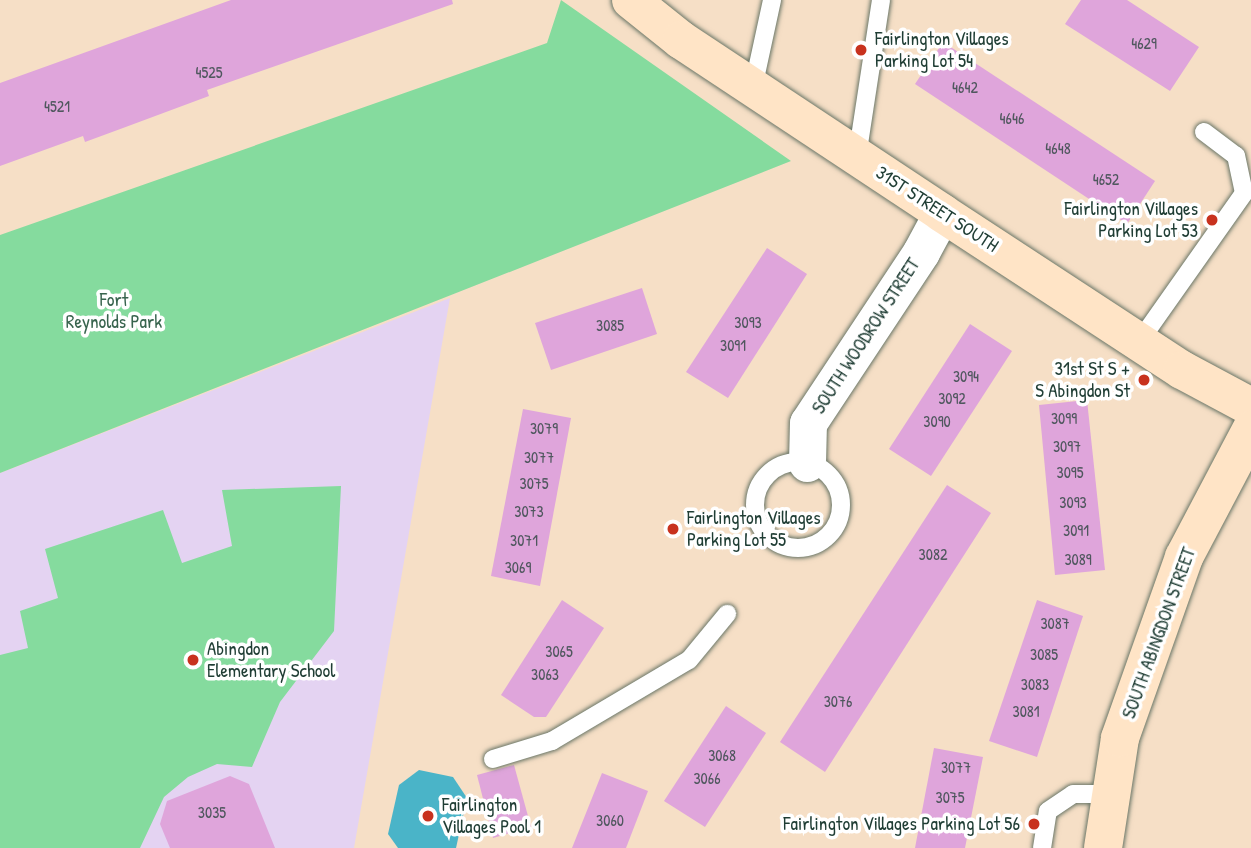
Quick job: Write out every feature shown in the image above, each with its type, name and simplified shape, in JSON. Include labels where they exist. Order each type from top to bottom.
[{"type":"street","name":"31ST STREET SOUTH","points":[[631,0],[753,88],[942,213],[1139,342],[1251,407]]},
{"type":"street","name":"SOUTH WOODROW STREET","points":[[807,463],[808,423],[921,252],[942,213]]},
{"type":"street","name":"SOUTH ABINGDON STREET","points":[[1103,848],[1120,738],[1184,557],[1251,430]]},
{"type":"lane","points":[[753,88],[772,0]]},
{"type":"lane","points":[[857,157],[881,0]]},
{"type":"lane","points":[[1139,342],[1244,193],[1236,156],[1204,132]]},
{"type":"lane","points":[[807,463],[820,468],[837,489],[839,516],[825,538],[813,545],[785,546],[762,529],[754,502],[758,488],[774,469],[807,463]]},
{"type":"lane","points":[[493,759],[552,741],[689,660],[727,614]]},
{"type":"lane","points":[[1042,848],[1048,811],[1073,794],[1111,794]]},
{"type":"shaded area","name":"Abingdon Elementary School","points":[[450,298],[354,848],[0,848],[0,473]]},
{"type":"green space","name":"Fort Reynolds Park","points":[[561,0],[791,161],[0,473],[0,235],[547,43]]},
{"type":"green space","points":[[341,486],[334,631],[280,702],[252,767],[217,764],[188,777],[164,797],[140,848],[0,848],[0,655],[28,648],[20,611],[58,598],[45,549],[163,510],[182,563],[232,546],[222,490]]},
{"type":"water","name":"Fairlington Villages Pool 1","points":[[419,770],[453,777],[467,798],[456,848],[398,848],[388,834],[399,785]]},
{"type":"building","points":[[231,0],[452,0],[453,4],[207,90],[209,96],[85,142],[83,136],[0,166],[0,83]]},
{"type":"building","points":[[1081,0],[1127,0],[1199,47],[1170,91],[1065,24]]},
{"type":"building","points":[[943,42],[1155,181],[1127,224],[915,84]]},
{"type":"building","points":[[767,248],[807,274],[728,398],[686,372]]},
{"type":"building","points":[[642,288],[657,334],[551,370],[535,323]]},
{"type":"building","points":[[970,324],[1012,351],[931,476],[889,449]]},
{"type":"building","points":[[1087,400],[1105,570],[1055,575],[1039,405]]},
{"type":"building","points":[[523,409],[571,418],[540,586],[491,576]]},
{"type":"building","points":[[947,485],[991,513],[825,772],[780,742]]},
{"type":"building","points":[[562,600],[604,628],[546,717],[534,717],[501,695]]},
{"type":"building","points":[[1037,600],[1083,616],[1037,757],[989,741]]},
{"type":"building","points":[[726,706],[766,733],[705,827],[664,801]]},
{"type":"building","points":[[934,748],[983,757],[965,848],[915,848]]},
{"type":"building","points":[[514,765],[531,827],[493,838],[477,775]]},
{"type":"building","points":[[602,773],[648,791],[626,848],[572,848]]},
{"type":"building","points":[[230,776],[249,784],[275,848],[170,848],[160,824],[167,801]]},
{"type":"place","name":"Fairlington Villages Parking Lot 54","points":[[861,50]]},
{"type":"place","name":"Fairlington Villages Parking Lot 53","points":[[1212,220]]},
{"type":"place","name":"31st St S + S Abingdon St","points":[[1144,380]]},
{"type":"place","name":"Fairlington Villages Parking Lot 55","points":[[673,529]]},
{"type":"place","name":"Abingdon Elementary School","points":[[193,660]]},
{"type":"place","name":"Fairlington Villages Pool 1","points":[[428,816]]},
{"type":"place","name":"Fairlington Villages Parking Lot 56","points":[[1034,824]]}]
